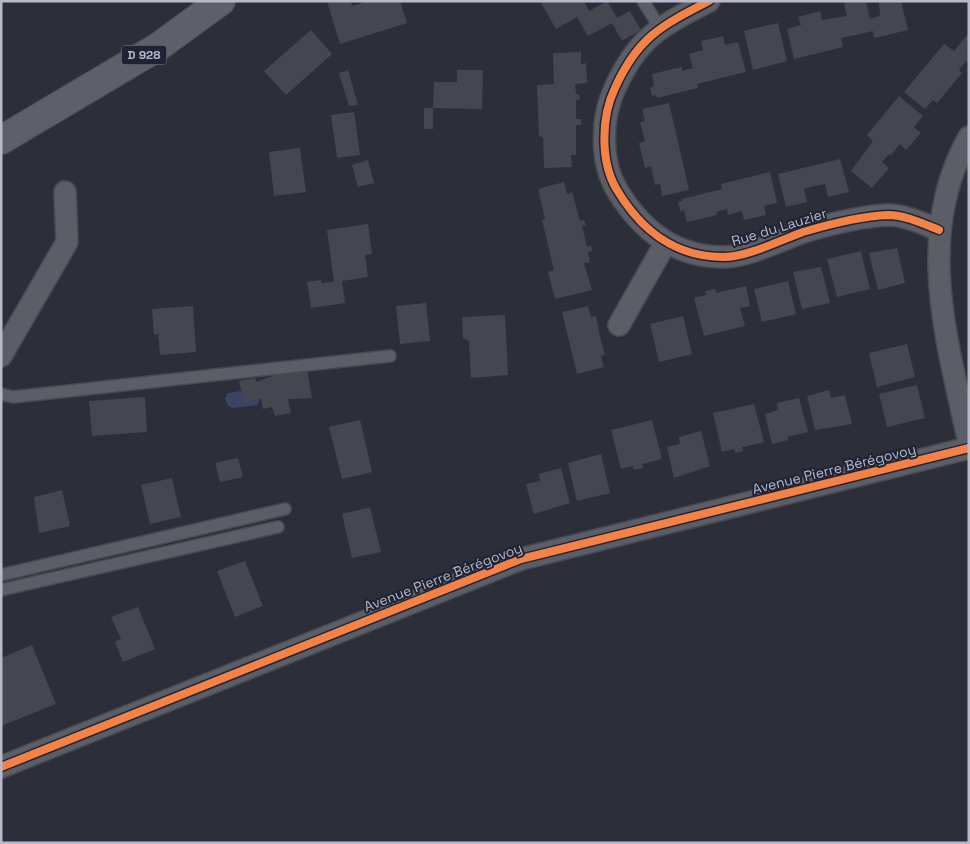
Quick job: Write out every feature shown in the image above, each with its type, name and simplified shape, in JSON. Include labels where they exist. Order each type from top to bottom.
[{"type":"main road","name":"D 928","points":[[1,140],[158,46],[221,1]]},
{"type":"main road","name":"D 928","points":[[1,126],[62,102]]},
{"type":"street","name":"Rue du Lauzier","points":[[709,1],[649,35],[626,63],[612,93],[605,134],[605,151],[613,183],[630,212],[658,239],[686,250],[724,257],[764,247],[843,221],[890,215],[920,222],[939,230]]},
{"type":"street","points":[[969,137],[945,193],[939,230],[939,301],[969,443]]},
{"type":"street","points":[[1,356],[67,242],[65,192]]},
{"type":"street","points":[[619,325],[666,242]]},
{"type":"street","name":"Avenue Pierre Bérégovoy","points":[[1,766],[521,559],[969,448]]},
{"type":"lane","points":[[643,1],[660,28]]},
{"type":"lane","points":[[1,394],[13,397],[390,356]]},
{"type":"lane","points":[[1,575],[284,508]]},
{"type":"lane","points":[[1,590],[278,527]]},
{"type":"water","points":[[252,389],[260,398],[257,405],[233,408],[228,406],[225,398],[228,393]]},
{"type":"building","points":[[327,1],[351,1],[352,6],[368,1],[400,1],[407,23],[340,44]]},
{"type":"building","points":[[540,1],[584,1],[589,11],[607,1],[617,18],[630,11],[641,30],[622,41],[612,23],[588,36],[577,17],[556,29]]},
{"type":"building","points":[[866,1],[870,19],[880,16],[879,1],[901,1],[908,30],[874,38],[873,31],[841,38],[843,47],[794,59],[787,29],[801,25],[798,17],[820,11],[822,20],[847,16],[844,3]]},
{"type":"building","points":[[778,23],[787,61],[753,70],[744,31]]},
{"type":"building","points":[[311,30],[332,54],[286,95],[264,71]]},
{"type":"building","points":[[969,33],[969,64],[966,61],[959,70],[962,73],[937,103],[933,100],[925,109],[904,92],[944,44],[954,51]]},
{"type":"building","points":[[723,36],[725,45],[738,42],[746,72],[697,84],[698,88],[657,98],[656,95],[652,96],[650,88],[654,86],[652,74],[682,67],[682,71],[693,68],[689,54],[703,50],[701,41]]},
{"type":"building","points":[[581,52],[581,64],[586,63],[587,83],[575,84],[576,94],[579,94],[580,99],[576,100],[576,119],[581,119],[581,125],[576,125],[576,155],[571,155],[572,167],[544,168],[543,137],[539,136],[537,85],[554,84],[553,53]]},
{"type":"building","points":[[348,70],[358,105],[349,106],[339,73]]},
{"type":"building","points":[[457,70],[483,70],[482,109],[433,108],[434,82],[457,82]]},
{"type":"building","points":[[899,96],[923,116],[914,127],[921,133],[906,150],[900,144],[891,155],[889,154],[882,162],[889,168],[872,188],[851,171],[873,141],[867,135]]},
{"type":"building","points":[[669,103],[689,190],[662,196],[660,184],[655,185],[651,166],[645,168],[639,143],[645,141],[640,122],[645,121],[642,109]]},
{"type":"building","points":[[424,108],[433,108],[433,129],[424,129]]},
{"type":"building","points":[[354,112],[360,155],[337,158],[331,115]]},
{"type":"building","points":[[300,148],[306,192],[274,196],[269,152]]},
{"type":"building","points":[[840,159],[849,192],[828,197],[825,184],[814,186],[804,189],[807,202],[786,207],[778,174]]},
{"type":"building","points":[[368,160],[374,183],[358,187],[352,165]]},
{"type":"building","points":[[770,172],[777,203],[764,206],[766,215],[744,220],[742,211],[728,215],[727,209],[716,212],[717,215],[687,222],[684,210],[680,211],[678,202],[682,201],[682,199],[722,189],[721,184]]},
{"type":"building","points":[[564,182],[567,194],[572,192],[580,221],[584,220],[586,225],[582,226],[587,247],[591,245],[592,251],[588,252],[590,262],[584,263],[592,290],[555,299],[548,272],[554,270],[542,220],[545,219],[538,189]]},
{"type":"building","points":[[368,224],[372,254],[365,255],[368,277],[342,281],[345,303],[311,308],[307,282],[321,280],[322,283],[334,282],[327,230]]},
{"type":"building","points":[[897,248],[905,283],[878,290],[869,253]]},
{"type":"building","points":[[861,251],[870,289],[837,297],[827,259]]},
{"type":"building","points":[[821,267],[830,303],[802,309],[793,272]]},
{"type":"building","points":[[788,281],[796,314],[762,322],[754,289]]},
{"type":"building","points":[[746,286],[750,306],[740,308],[745,326],[704,336],[694,298],[706,295],[705,291],[715,289],[716,293]]},
{"type":"building","points":[[426,303],[430,341],[400,344],[396,306]]},
{"type":"building","points":[[193,306],[196,352],[160,355],[158,334],[154,335],[152,309]]},
{"type":"building","points":[[588,306],[591,317],[596,316],[605,355],[601,356],[604,367],[577,374],[562,312]]},
{"type":"building","points":[[505,315],[508,375],[471,378],[469,341],[463,338],[462,317]]},
{"type":"building","points":[[683,316],[692,354],[659,362],[650,324]]},
{"type":"building","points":[[907,344],[915,377],[877,387],[869,353]]},
{"type":"building","points":[[307,370],[312,398],[288,399],[291,413],[275,416],[272,407],[263,409],[261,398],[244,402],[239,381],[255,378],[256,382],[283,372]]},
{"type":"building","points":[[917,385],[925,418],[887,427],[879,394]]},
{"type":"building","points":[[829,390],[831,398],[845,395],[852,424],[815,430],[807,396]]},
{"type":"building","points":[[145,397],[147,432],[92,436],[89,401]]},
{"type":"building","points":[[799,398],[808,432],[787,437],[788,440],[772,444],[765,414],[778,410],[777,403]]},
{"type":"building","points":[[754,404],[764,442],[742,447],[743,451],[735,453],[734,449],[722,452],[713,413]]},
{"type":"building","points":[[360,420],[372,472],[342,479],[329,427]]},
{"type":"building","points":[[652,420],[662,459],[642,464],[643,468],[634,470],[633,466],[621,469],[611,430]]},
{"type":"building","points":[[701,431],[710,466],[674,478],[667,447],[680,444],[679,437]]},
{"type":"building","points":[[601,454],[610,493],[577,501],[568,463]]},
{"type":"building","points":[[238,458],[243,477],[220,482],[215,463]]},
{"type":"building","points":[[561,468],[570,503],[534,514],[526,484],[540,481],[539,474]]},
{"type":"building","points":[[172,478],[181,517],[150,524],[141,485]]},
{"type":"building","points":[[62,490],[70,526],[39,533],[34,497]]},
{"type":"building","points":[[370,507],[381,552],[352,558],[342,514]]},
{"type":"building","points":[[245,561],[263,606],[235,617],[217,571]]},
{"type":"building","points":[[138,607],[155,649],[123,662],[115,642],[121,639],[111,617]]},
{"type":"building","points":[[32,645],[56,704],[1,726],[1,658]]},
{"type":"cycle path","points":[[709,1],[664,26],[642,45],[624,71],[610,100],[604,139],[611,179],[626,204],[648,229],[674,246],[690,252],[706,256],[724,257],[753,251],[813,229],[867,217],[901,216],[939,230]]},
{"type":"cycle path","points":[[1,767],[521,559],[969,448]]}]
